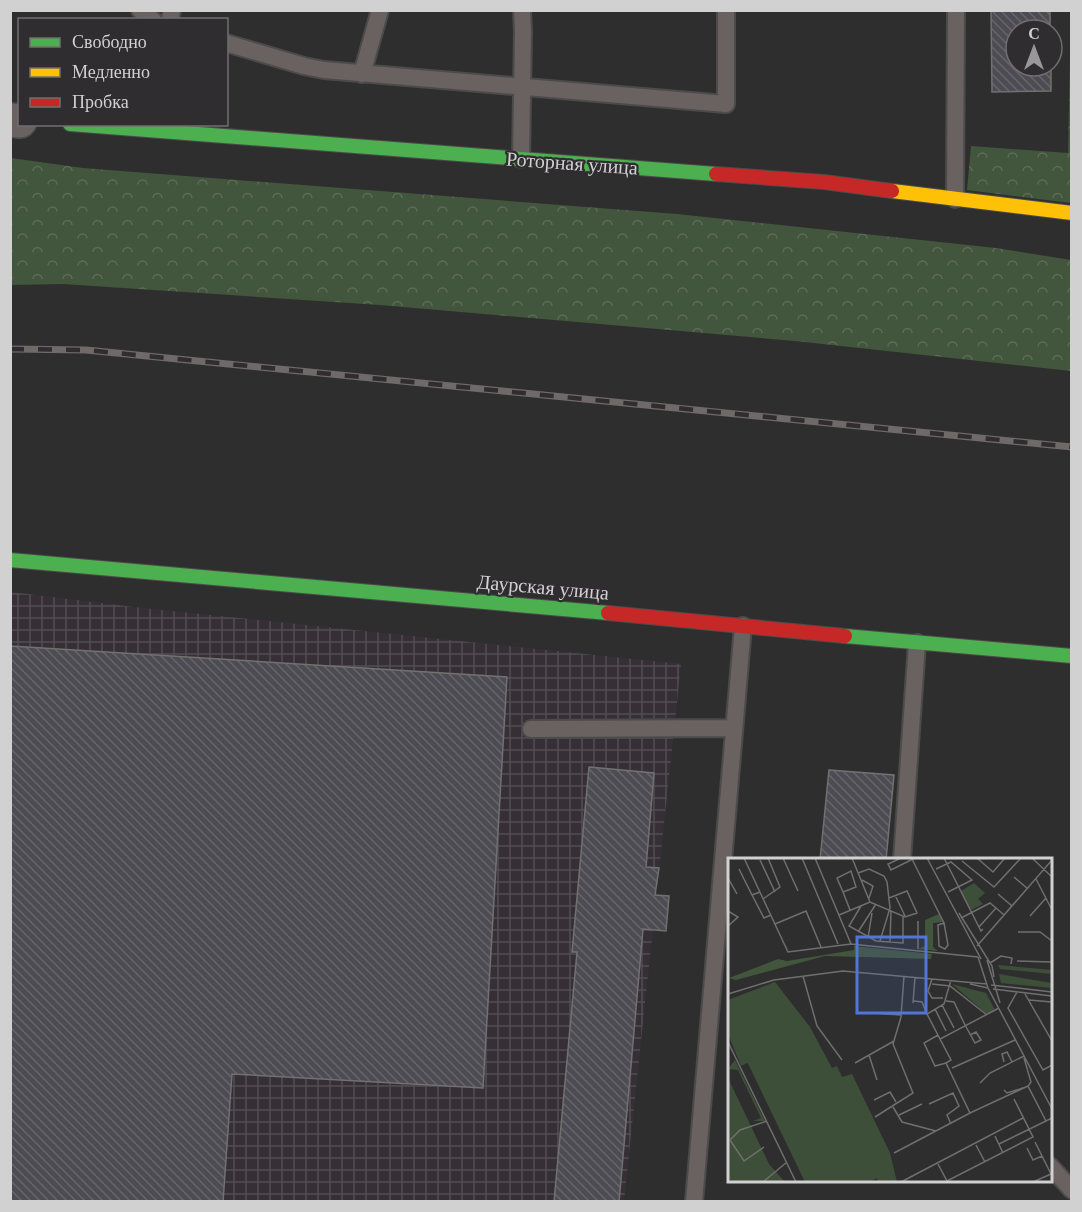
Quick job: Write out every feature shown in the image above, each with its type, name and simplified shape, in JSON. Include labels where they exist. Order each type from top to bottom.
[{"type":"street","name":"Роторная улица","points":[[96,126],[824,182],[1071,213]]},
{"type":"street","name":"Даурская улица","points":[[10,560],[1071,656]]},
{"type":"lane","points":[[362,74],[380,10]]},
{"type":"lane","points":[[521,159],[522,10]]},
{"type":"lane","points":[[228,44],[324,70],[726,104],[726,10]]},
{"type":"lane","points":[[955,199],[956,10]]},
{"type":"lane","points":[[694,1202],[743,626]]},
{"type":"lane","points":[[902,858],[917,643]]},
{"type":"lane","points":[[531,729],[734,728]]},
{"type":"lane","points":[[1052,1168],[1071,1190]]},
{"type":"shaded area","points":[[11,592],[681,664],[624,1201],[11,1202]]},
{"type":"green space","points":[[1071,11],[1071,203],[967,190],[971,146],[1068,153]]},
{"type":"green space","points":[[11,158],[83,168],[677,214],[996,248],[1071,260],[1071,371],[795,341],[380,305],[63,284],[11,285]]},
{"type":"building","points":[[991,10],[1050,10],[1050,18],[1004,18],[1004,78],[1051,78],[1051,91],[992,92]]},
{"type":"building","points":[[10,646],[507,677],[483,1088],[232,1074],[223,1202],[10,1202]]},
{"type":"building","points":[[589,767],[654,773],[646,867],[659,868],[655,895],[669,896],[666,931],[643,929],[619,1202],[554,1202],[577,952],[572,952]]},
{"type":"building","points":[[829,770],[894,775],[886,858],[820,858]]},
{"type":"railway","points":[[10,349],[86,350],[1072,447]]},
{"type":"traffic: fast","points":[[96,126],[716,174]]},
{"type":"traffic: fast","points":[[10,560],[608,613]]},
{"type":"traffic: fast","points":[[845,636],[1072,656]]},
{"type":"traffic: slow","points":[[892,191],[1072,213]]},
{"type":"traffic: jam","points":[[716,174],[824,182],[892,191]]},
{"type":"traffic: jam","points":[[608,613],[845,636]]}]
